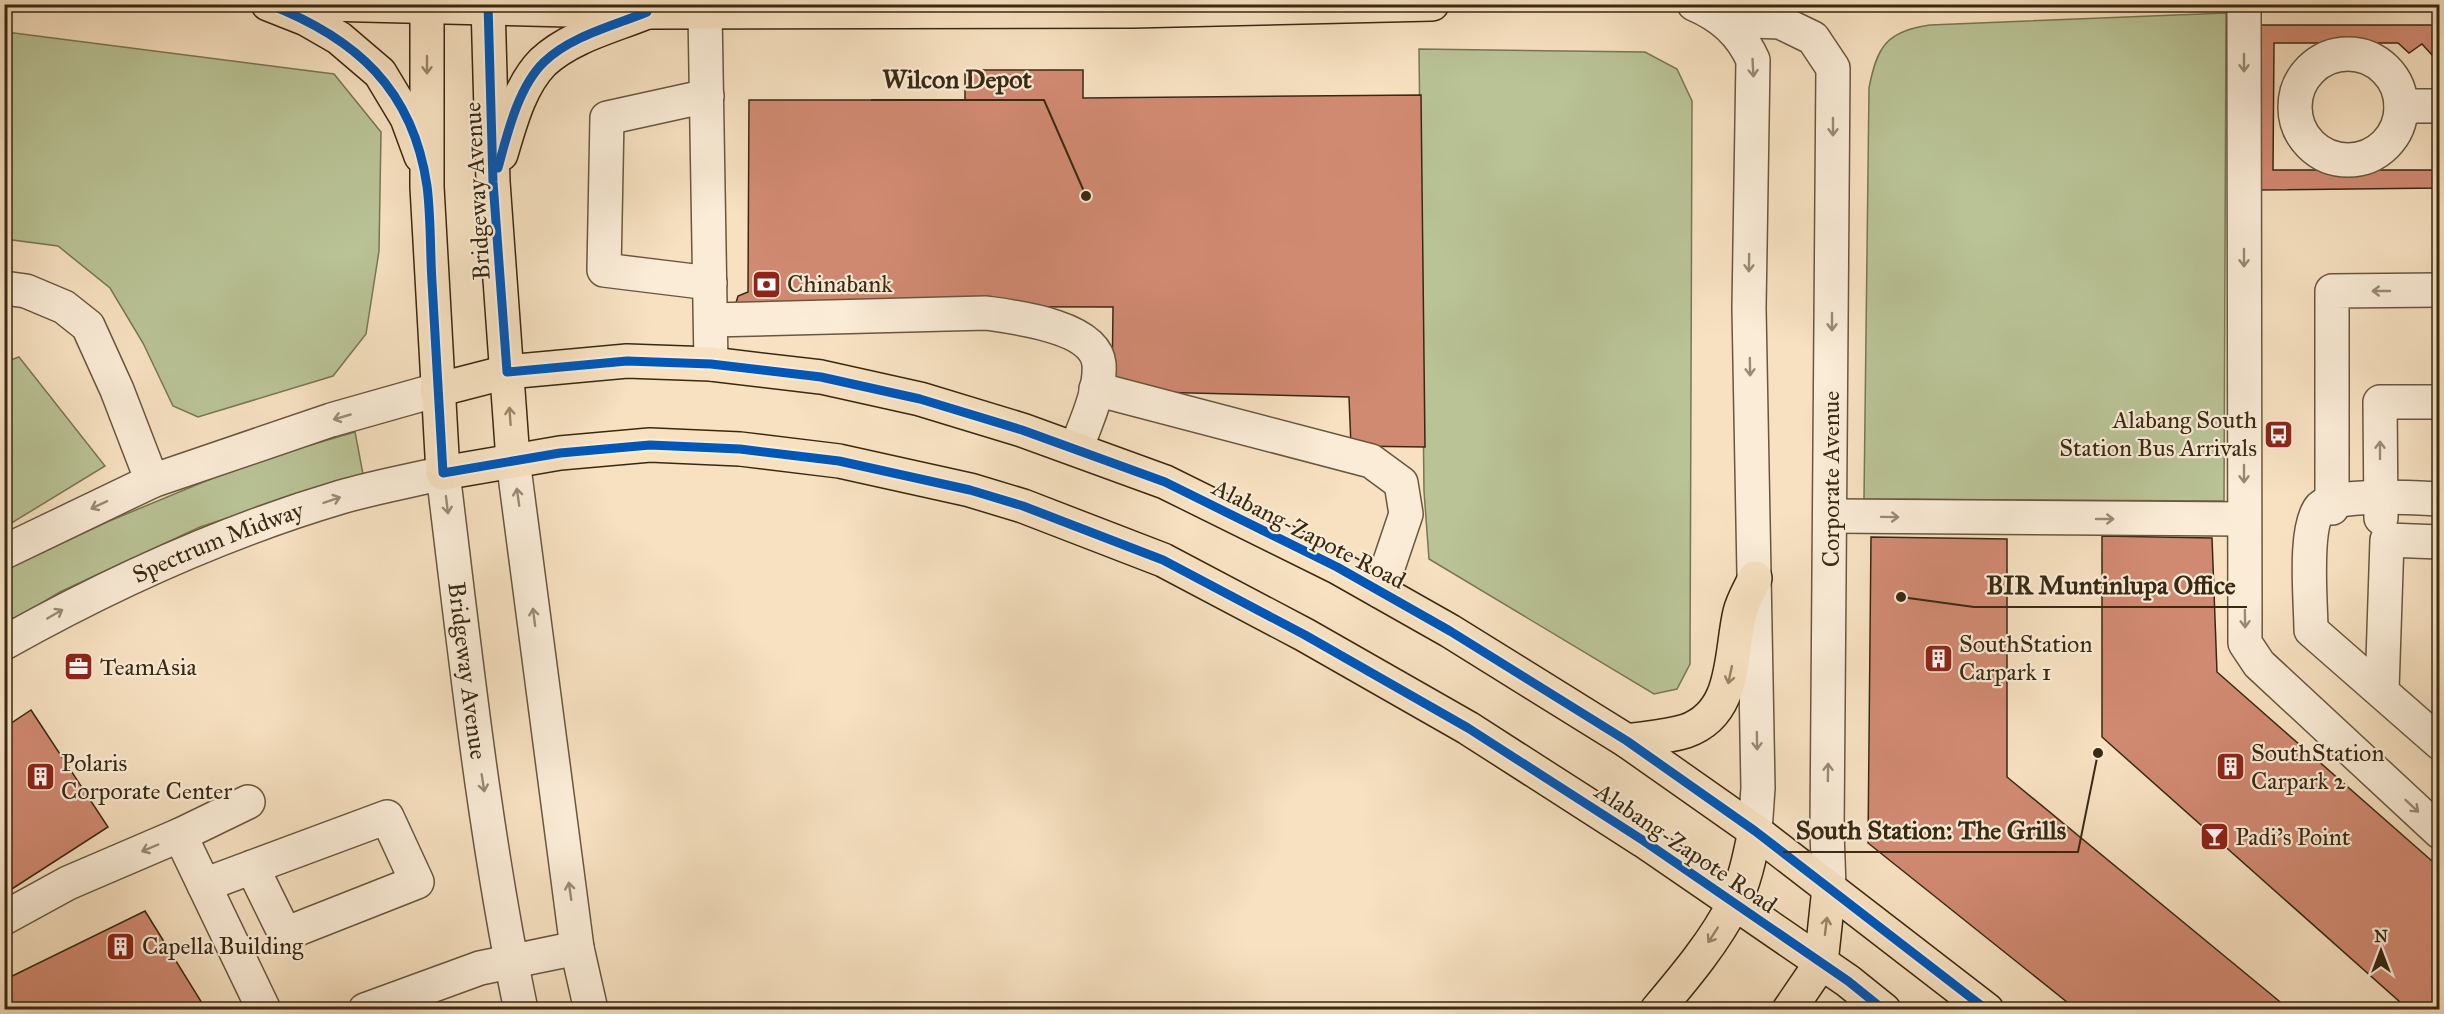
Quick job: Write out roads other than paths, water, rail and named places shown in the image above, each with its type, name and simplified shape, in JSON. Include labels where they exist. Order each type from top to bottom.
[{"type":"main road","points":[[268,4],[306,19],[339,38],[380,73],[410,126],[420,151],[427,187]]},
{"type":"main road","points":[[323,4],[488,6],[647,12],[1121,11],[1432,4]]},
{"type":"main road","name":"Bridgeway Avenue","points":[[427,6],[427,187],[443,473]]},
{"type":"main road","name":"Bridgeway Avenue","points":[[488,6],[494,182],[513,460]]},
{"type":"main road","points":[[494,182],[512,118],[542,63],[571,42],[647,12]]},
{"type":"main road","name":"Alabang-Zapote Road","points":[[437,390],[507,372],[627,361],[711,364],[821,377],[920,399],[1076,449],[1165,482],[1337,567],[1380,591],[1450,631],[1627,741],[1755,831],[1987,1010]]},
{"type":"main road","name":"Alabang-Zapote Road","points":[[443,473],[513,460],[650,445],[740,449],[839,461],[970,490],[1023,506],[1163,560],[1316,641],[1478,734],[1634,834],[1821,963],[1884,1010]]},
{"type":"main road","points":[[1627,741],[1687,730],[1708,717],[1724,698],[1731,675],[1741,610],[1755,578]]},
{"type":"main road","name":"Corporate Avenue","points":[[1657,1010],[1693,966],[1734,904],[1748,864],[1755,831]]},
{"type":"main road","name":"Corporate Avenue","points":[[1789,1010],[1821,963],[1829,888]]},
{"type":"street","name":"Corporate Avenue","points":[[1694,4],[1723,20],[1736,31],[1753,60],[1749,308],[1758,788],[1755,831]]},
{"type":"street","points":[[2244,4],[2245,643],[2259,664],[2439,832]]},
{"type":"street","points":[[705,12],[711,364]]},
{"type":"street","name":"Corporate Avenue","points":[[1723,20],[1780,22],[1813,38],[1833,68],[1832,516],[1827,831],[1829,888]]},
{"type":"street","points":[[707,96],[607,118],[604,270],[710,283]]},
{"type":"street","points":[[2401,106],[2439,106]]},
{"type":"street","points":[[4,288],[26,291],[64,307],[87,326],[117,390],[152,481]]},
{"type":"street","points":[[2439,290],[2332,291],[2329,505],[2311,527],[2311,630],[2382,690],[2439,743]]},
{"type":"street","points":[[711,320],[986,313],[1023,318],[1078,337],[1094,353],[1099,363],[1096,389],[1076,449]]},
{"type":"street","points":[[1096,389],[1371,461],[1394,477],[1401,483],[1406,514],[1380,591]]},
{"type":"street","points":[[4,552],[152,481],[332,420],[437,390]]},
{"type":"street","points":[[2382,690],[2383,519],[2380,402],[2439,402]]},
{"type":"street","name":"Bridgeway Avenue","points":[[513,460],[577,948],[591,1010]]},
{"type":"street","name":"Bridgeway Avenue","points":[[443,473],[470,704],[511,962],[521,1010]]},
{"type":"street","name":"Spectrum Midway","points":[[4,643],[74,603],[188,551],[341,497],[443,473]]},
{"type":"street","points":[[2383,519],[2439,499]]},
{"type":"street","points":[[2329,505],[2383,519],[2439,542]]},
{"type":"street","points":[[1832,516],[2244,519]]},
{"type":"street","points":[[2383,519],[2439,521]]},
{"type":"street","points":[[4,918],[68,883],[180,835],[248,802]]},
{"type":"street","points":[[204,885],[252,867],[387,817],[417,882],[285,933],[252,867]]},
{"type":"street","points":[[180,835],[264,1010]]},
{"type":"street","points":[[365,1010],[480,968],[577,948]]},
{"type":"place","name":"Wilcon Depot","points":[[1086,196]]},
{"type":"place","name":"Chinabank","points":[[766,284]]},
{"type":"place","name":"Alabang South Station Bus Arrivals","points":[[2278,434]]},
{"type":"place","name":"BIR Muntinlupa Office","points":[[1901,597]]},
{"type":"place","name":"SouthStation Carpark 1","points":[[1938,658]]},
{"type":"place","name":"TeamAsia","points":[[79,667]]},
{"type":"place","name":"South Station: The Grills","points":[[2098,753]]},
{"type":"place","name":"SouthStation Carpark 2","points":[[2230,767]]},
{"type":"place","name":"Polaris Corporate Center","points":[[40,777]]},
{"type":"place","name":"Padi's Point","points":[[2214,837]]},
{"type":"place","name":"Capella Building","points":[[121,946]]}]
